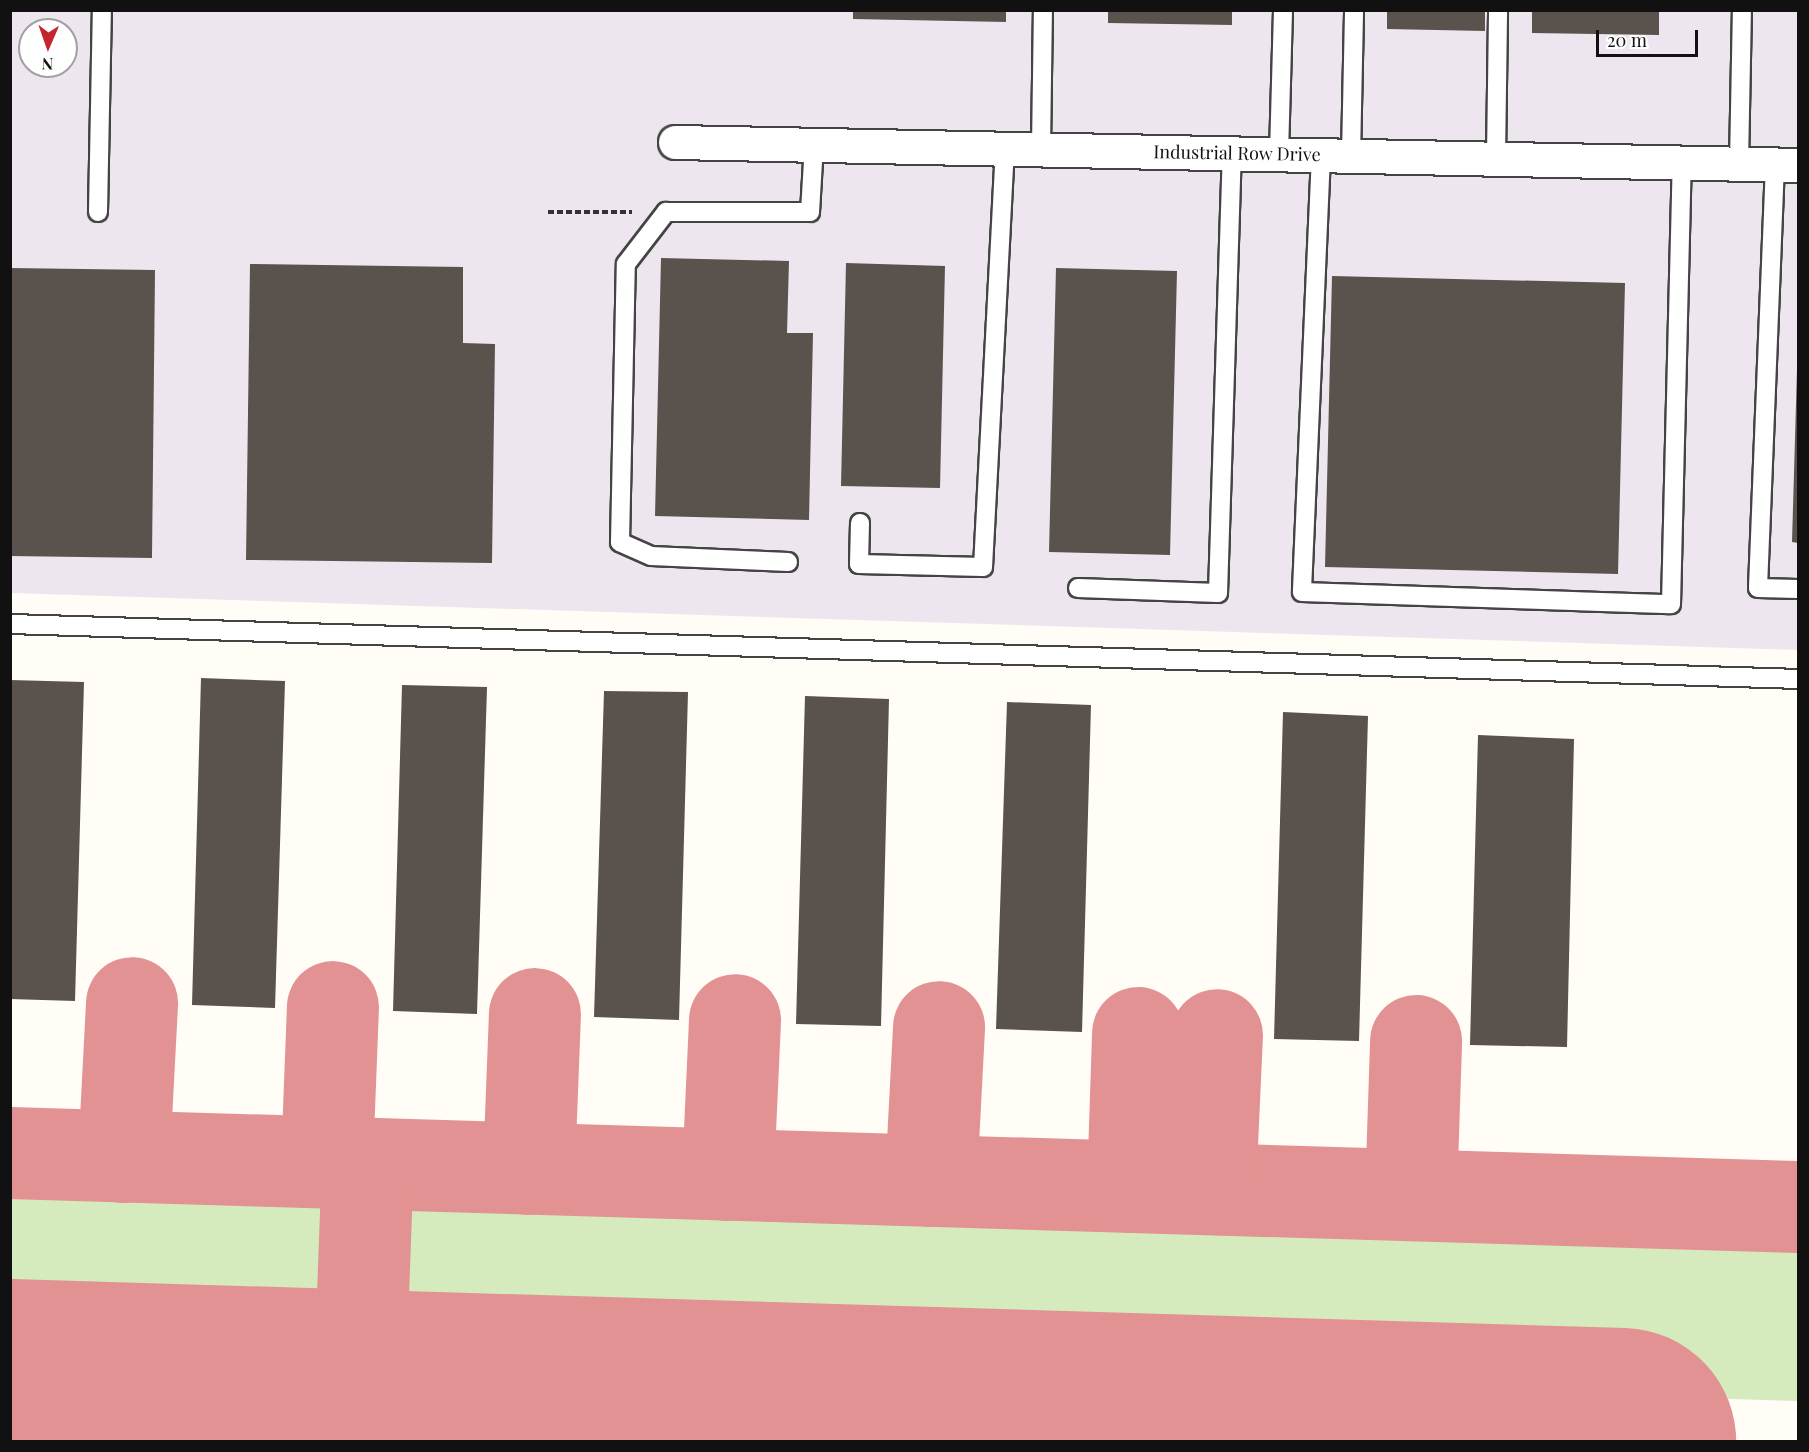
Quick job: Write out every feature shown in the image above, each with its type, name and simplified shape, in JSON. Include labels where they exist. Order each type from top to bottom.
[{"type":"street","name":"Industrial Row Drive","points":[[675,142],[1787,164]]},
{"type":"lane","points":[[98,212],[102,10]]},
{"type":"lane","points":[[1041,149],[1043,10]]},
{"type":"lane","points":[[1279,154],[1283,10]]},
{"type":"lane","points":[[1354,10],[1336,155],[1302,592],[1671,604],[1682,163]]},
{"type":"lane","points":[[1496,158],[1498,10]]},
{"type":"lane","points":[[1739,164],[1742,10]]},
{"type":"lane","points":[[788,562],[651,556],[620,542],[626,264],[666,212],[810,212],[814,145]]},
{"type":"lane","points":[[860,523],[859,564],[983,567],[1005,148]]},
{"type":"lane","points":[[1078,588],[1218,593],[1232,153]]},
{"type":"lane","points":[[1787,164],[1758,588],[1798,589]]},
{"type":"lane","points":[[10,624],[1798,679]]},
{"type":"path","points":[[548,212],[666,212]]},
{"type":"shaded area","points":[[11,11],[1798,11],[1798,650],[11,593]]},
{"type":"green space","points":[[11,1173],[247,1181],[333,1197],[344,1284],[330,1357],[11,1348]]},
{"type":"green space","points":[[480,1188],[1798,1227],[1798,1401],[393,1358],[383,1282],[400,1198]]},
{"type":"building","points":[[853,10],[1006,10],[1006,22],[853,19]]},
{"type":"building","points":[[1108,10],[1232,10],[1232,25],[1108,23]]},
{"type":"building","points":[[1387,10],[1485,10],[1485,31],[1387,29]]},
{"type":"building","points":[[1532,10],[1659,10],[1659,35],[1532,33]]},
{"type":"building","points":[[661,258],[789,261],[787,333],[813,333],[809,520],[655,516]]},
{"type":"building","points":[[846,263],[945,266],[940,488],[841,486]]},
{"type":"building","points":[[250,264],[463,267],[463,343],[495,344],[492,563],[246,560]]},
{"type":"building","points":[[10,268],[155,270],[152,558],[10,556]]},
{"type":"building","points":[[1056,268],[1177,271],[1170,555],[1049,552]]},
{"type":"building","points":[[1332,276],[1625,283],[1618,574],[1325,567]]},
{"type":"building","points":[[1798,369],[1798,543],[1792,542]]},
{"type":"building","points":[[201,678],[285,681],[275,1008],[192,1005]]},
{"type":"building","points":[[10,680],[84,682],[75,1001],[10,999]]},
{"type":"building","points":[[402,685],[487,687],[477,1014],[393,1011]]},
{"type":"building","points":[[604,691],[688,692],[679,1020],[594,1017]]},
{"type":"building","points":[[805,696],[889,699],[881,1026],[796,1024]]},
{"type":"building","points":[[1007,702],[1091,705],[1082,1032],[996,1029]]},
{"type":"building","points":[[1283,712],[1368,716],[1359,1041],[1274,1039]]},
{"type":"building","points":[[1478,735],[1574,739],[1567,1047],[1470,1045]]},
{"type":"taxiway","points":[[124,1157],[132,1003]]},
{"type":"taxiway","points":[[327,1162],[333,1007]]},
{"type":"taxiway","points":[[529,1169],[535,1014]]},
{"type":"taxiway","points":[[728,1175],[735,1020]]},
{"type":"taxiway","points":[[931,1181],[939,1027]]},
{"type":"taxiway","points":[[1133,1187],[1138,1033]]},
{"type":"taxiway","points":[[1210,1189],[1217,1035]]},
{"type":"taxiway","points":[[1411,1195],[1416,1041]]},
{"type":"taxiway","points":[[10,1153],[1798,1207]]},
{"type":"taxiway","points":[[359,1404],[368,1164]]},
{"type":"runway","points":[[10,1393],[1622,1442]]}]
